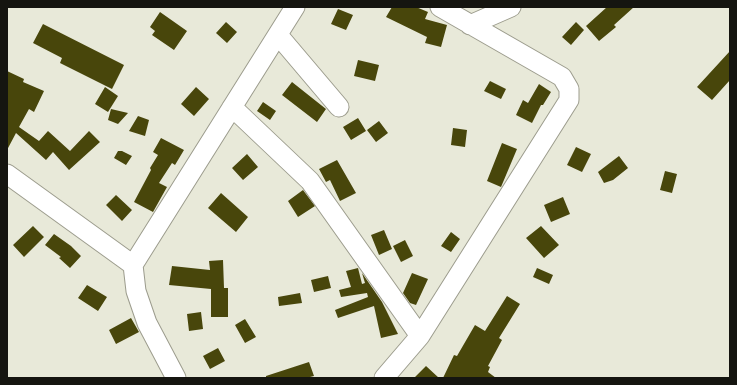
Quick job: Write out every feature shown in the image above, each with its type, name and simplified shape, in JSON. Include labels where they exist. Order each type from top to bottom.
[{"type":"street","points":[[176,378],[147,323],[136,291],[133,265],[296,7]]},
{"type":"street","points":[[384,378],[420,336],[569,100],[569,88],[562,77],[440,7]]},
{"type":"street","points":[[470,25],[511,7]]},
{"type":"street","points":[[278,35],[339,107]]},
{"type":"street","points":[[232,107],[310,181],[420,336]]},
{"type":"street","points":[[7,174],[133,265]]},
{"type":"building","points":[[392,7],[416,7],[428,12],[425,19],[447,25],[441,47],[425,43],[427,37],[386,17]]},
{"type":"building","points":[[607,7],[634,7],[614,25],[616,27],[599,41],[586,26]]},
{"type":"building","points":[[338,9],[353,15],[346,30],[331,24]]},
{"type":"building","points":[[160,12],[187,31],[174,50],[152,35],[155,31],[150,27]]},
{"type":"building","points":[[226,22],[237,32],[227,43],[216,33]]},
{"type":"building","points":[[576,22],[584,30],[571,45],[562,37]]},
{"type":"building","points":[[43,24],[124,65],[112,89],[60,63],[62,58],[33,43]]},
{"type":"building","points":[[730,51],[730,80],[712,100],[697,87]]},
{"type":"building","points":[[358,60],[379,65],[375,81],[354,76]]},
{"type":"building","points":[[7,71],[24,79],[23,82],[44,91],[34,112],[29,109],[19,127],[39,141],[48,131],[70,151],[89,131],[100,142],[69,170],[53,152],[46,160],[16,133],[7,150]]},
{"type":"building","points":[[490,81],[506,89],[501,99],[484,91]]},
{"type":"building","points":[[292,82],[326,109],[317,122],[282,95]]},
{"type":"building","points":[[539,84],[551,92],[543,105],[541,105],[532,123],[516,115],[523,100],[528,103]]},
{"type":"building","points":[[105,87],[118,96],[108,112],[95,104]]},
{"type":"building","points":[[196,87],[209,99],[194,116],[181,104]]},
{"type":"building","points":[[263,102],[276,111],[270,120],[257,111]]},
{"type":"building","points":[[111,109],[128,113],[118,124],[108,120]]},
{"type":"building","points":[[138,116],[149,120],[145,136],[129,131]]},
{"type":"building","points":[[358,118],[366,131],[351,140],[343,127]]},
{"type":"building","points":[[379,121],[388,133],[376,142],[367,130]]},
{"type":"building","points":[[453,128],[467,130],[465,147],[451,145]]},
{"type":"building","points":[[161,138],[184,150],[175,165],[172,163],[159,183],[167,187],[153,212],[134,202],[151,170],[150,168],[158,155],[153,152]]},
{"type":"building","points":[[502,143],[517,149],[501,187],[487,181]]},
{"type":"building","points":[[576,147],[591,154],[582,172],[567,165]]},
{"type":"building","points":[[118,151],[122,151],[132,156],[126,165],[114,158]]},
{"type":"building","points":[[247,154],[258,167],[243,180],[232,168]]},
{"type":"building","points":[[619,156],[628,168],[613,180],[604,183],[598,172]]},
{"type":"building","points":[[337,160],[356,193],[340,201],[330,180],[326,182],[319,169]]},
{"type":"building","points":[[665,171],[677,174],[672,193],[660,190]]},
{"type":"building","points":[[303,190],[315,206],[298,217],[288,201]]},
{"type":"building","points":[[221,193],[248,217],[236,232],[208,208]]},
{"type":"building","points":[[116,195],[132,210],[122,221],[106,205]]},
{"type":"building","points":[[563,197],[570,214],[551,222],[544,205]]},
{"type":"building","points":[[33,226],[44,237],[24,257],[13,245]]},
{"type":"building","points":[[541,226],[559,245],[544,258],[526,238]]},
{"type":"building","points":[[384,230],[392,249],[379,255],[371,235]]},
{"type":"building","points":[[451,232],[460,239],[451,252],[441,246]]},
{"type":"building","points":[[54,234],[71,246],[81,256],[70,268],[59,258],[61,257],[45,245]]},
{"type":"building","points":[[405,240],[413,256],[401,262],[393,246]]},
{"type":"building","points":[[223,260],[224,288],[228,288],[228,317],[211,317],[211,289],[169,285],[172,266],[210,270],[209,261]]},
{"type":"building","points":[[358,268],[362,284],[365,283],[362,273],[382,302],[398,334],[381,338],[374,306],[338,318],[335,310],[368,297],[367,293],[341,297],[339,290],[351,287],[346,271]]},
{"type":"building","points":[[537,268],[553,275],[549,284],[533,277]]},
{"type":"building","points":[[412,273],[428,279],[416,305],[410,303],[403,293]]},
{"type":"building","points":[[328,276],[331,288],[314,292],[311,280]]},
{"type":"building","points":[[87,285],[107,297],[98,311],[78,298]]},
{"type":"building","points":[[300,293],[302,303],[279,306],[278,297]]},
{"type":"building","points":[[507,296],[520,304],[499,338],[502,340],[488,366],[490,367],[488,372],[496,378],[443,378],[454,355],[457,356],[475,325],[485,331]]},
{"type":"building","points":[[201,312],[203,329],[189,331],[187,314]]},
{"type":"building","points":[[131,318],[139,332],[116,344],[109,330]]},
{"type":"building","points":[[245,319],[256,337],[245,343],[235,325]]},
{"type":"building","points":[[218,348],[225,361],[210,369],[203,356]]},
{"type":"building","points":[[309,362],[314,376],[306,378],[266,378],[266,376]]},
{"type":"building","points":[[426,366],[439,378],[414,378]]}]
